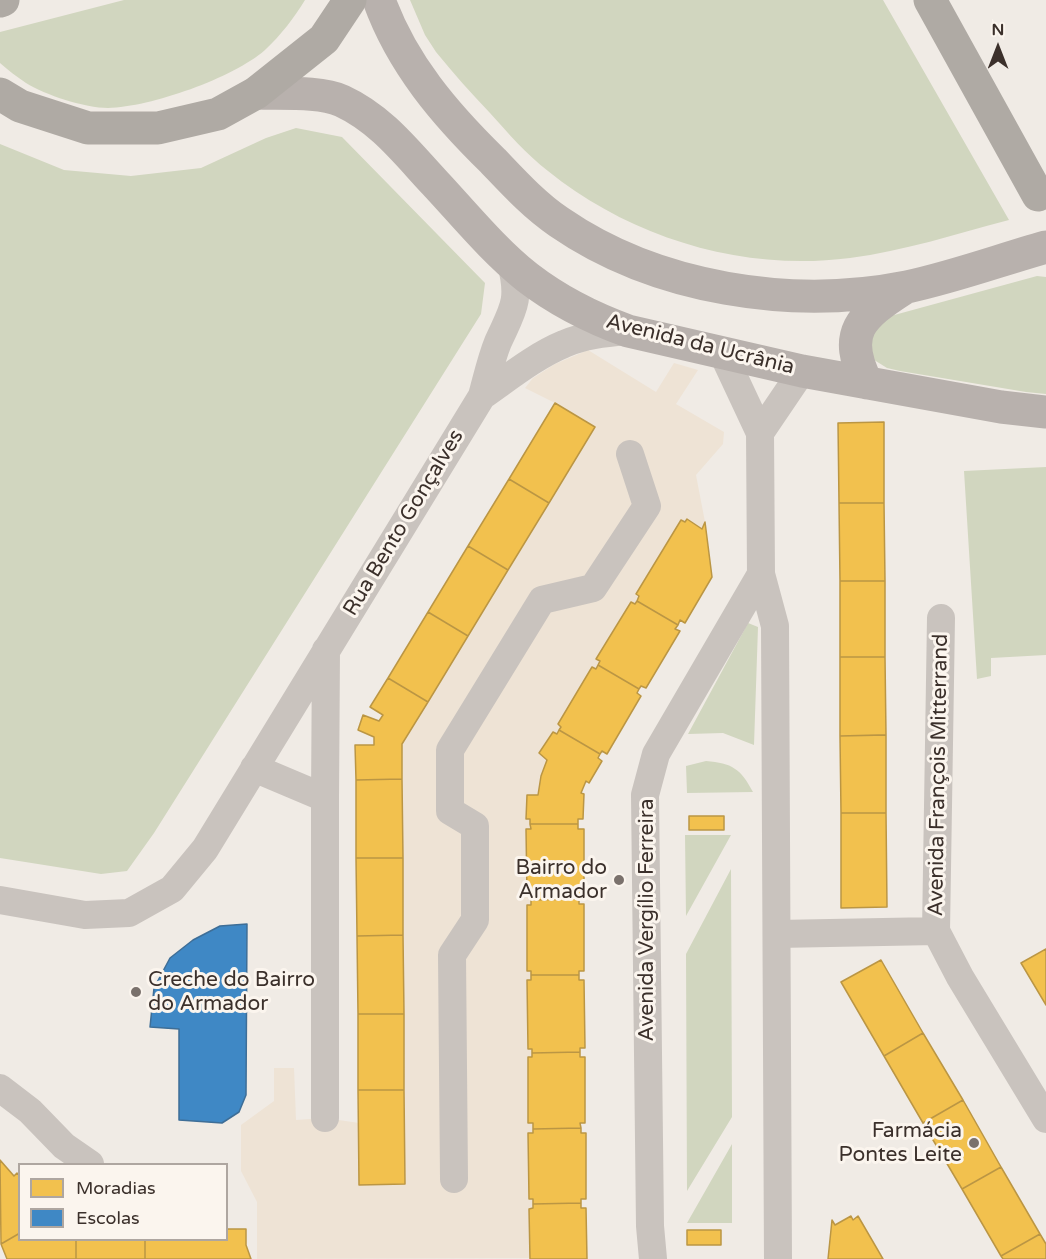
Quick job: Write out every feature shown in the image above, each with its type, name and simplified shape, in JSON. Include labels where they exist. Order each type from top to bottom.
[{"type":"highway","points":[[0,94],[20,106],[88,128],[158,129],[218,114],[256,93],[324,39],[350,0]]},
{"type":"highway","points":[[930,0],[1038,195]]},
{"type":"main road","points":[[379,0],[389,28],[424,86],[470,138],[531,200],[558,222],[585,239],[615,255],[650,269],[685,280],[726,288],[801,295],[870,292],[907,287],[1038,255]]},
{"type":"main road","name":"Avenida da Ucrânia","points":[[256,93],[340,100],[370,117],[393,138],[511,263],[547,291],[579,311],[628,332],[867,383],[1001,407],[1044,411]]},
{"type":"main road","points":[[867,383],[856,358],[858,327],[875,308],[907,287]]},
{"type":"street","name":"Rua Bento Gonçalves","points":[[0,900],[85,915],[129,914],[172,889],[205,849],[482,396],[498,344],[512,315],[516,297],[516,280],[511,263]]},
{"type":"street","name":"Rua Bento Gonçalves","points":[[482,396],[532,361],[565,344],[602,333],[628,332]]},
{"type":"street","points":[[723,354],[760,433],[761,574],[775,626],[778,1259]]},
{"type":"street","points":[[760,433],[802,370]]},
{"type":"street","points":[[454,1179],[452,955],[475,920],[475,826],[450,811],[450,750],[542,600],[593,588],[647,506],[630,454]]},
{"type":"street","name":"Avenida Vergílio Ferreira","points":[[653,1259],[650,1226],[645,795],[656,754],[761,574]]},
{"type":"street","name":"Avenida François Mitterrand","points":[[941,618],[936,931],[960,977],[1046,1119]]},
{"type":"street","points":[[325,1118],[326,650]]},
{"type":"street","points":[[254,768],[324,798]]},
{"type":"street","name":"Avenida François Mitterrand","points":[[777,934],[936,931]]},
{"type":"street","points":[[0,1088],[30,1111],[64,1146],[89,1163]]},
{"type":"green space","points":[[124,0],[305,0],[276,38],[251,60],[233,71],[191,89],[146,102],[108,108],[77,103],[34,88],[0,63],[0,32]]},
{"type":"green space","points":[[410,0],[883,0],[1009,220],[890,251],[850,258],[810,261],[769,260],[729,254],[690,245],[652,232],[580,195],[525,150],[436,52],[425,35]]},
{"type":"green space","points":[[296,128],[342,137],[485,283],[481,314],[154,833],[127,871],[101,874],[0,858],[0,144],[64,170],[131,176],[201,168],[266,138]]},
{"type":"green space","points":[[1037,276],[1046,277],[1046,394],[900,371],[887,368],[871,358],[868,335],[887,317]]},
{"type":"green space","points":[[1046,467],[1046,655],[991,658],[991,676],[977,679],[964,471]]},
{"type":"green space","points":[[748,623],[758,627],[754,745],[723,733],[688,734]]},
{"type":"green space","points":[[706,761],[723,763],[735,769],[753,792],[687,793],[686,766]]},
{"type":"green space","points":[[685,835],[731,835],[686,916]]},
{"type":"green space","points":[[731,869],[732,1117],[687,1191],[686,954]]},
{"type":"green space","points":[[732,1144],[732,1223],[687,1223]]},
{"type":"shaded area","points":[[588,350],[656,392],[674,363],[698,370],[676,404],[724,432],[723,444],[696,475],[705,522],[702,529],[688,519],[685,522],[681,520],[636,593],[639,596],[635,604],[631,602],[597,659],[600,661],[596,669],[592,667],[558,724],[561,727],[557,734],[553,732],[540,753],[547,760],[541,776],[538,795],[527,795],[526,819],[530,819],[531,829],[526,829],[527,895],[531,895],[531,905],[527,905],[527,971],[531,971],[531,980],[527,980],[528,1049],[532,1049],[532,1057],[528,1058],[528,1123],[533,1123],[533,1133],[528,1133],[529,1199],[533,1199],[533,1208],[529,1209],[530,1258],[257,1259],[257,1202],[241,1171],[241,1125],[274,1101],[274,1068],[294,1068],[296,1120],[325,1118],[359,1123],[359,1185],[405,1184],[402,744],[595,428],[555,403],[525,388],[533,378],[555,364]]},
{"type":"building: Moradias","points":[[555,403],[595,427],[549,503],[509,479]]},
{"type":"building: Moradias","points":[[884,422],[884,503],[839,503],[838,423]]},
{"type":"building: Moradias","points":[[509,479],[549,503],[508,570],[468,546]]},
{"type":"building: Moradias","points":[[839,503],[884,503],[885,581],[840,581]]},
{"type":"building: Moradias","points":[[687,519],[702,529],[705,522],[712,577],[685,623],[680,620],[678,625],[637,601],[639,596],[636,594],[681,520],[685,522]]},
{"type":"building: Moradias","points":[[468,546],[508,570],[468,636],[428,612]]},
{"type":"building: Moradias","points":[[840,581],[885,581],[885,657],[840,657]]},
{"type":"building: Moradias","points":[[637,601],[678,625],[675,629],[680,631],[646,688],[641,686],[639,689],[598,665],[600,661],[596,659],[631,602],[635,604]]},
{"type":"building: Moradias","points":[[428,612],[468,636],[428,702],[388,678]]},
{"type":"building: Moradias","points":[[840,657],[885,657],[886,735],[840,736]]},
{"type":"building: Moradias","points":[[598,665],[639,689],[637,693],[641,696],[607,754],[602,751],[600,754],[559,730],[561,727],[558,724],[592,667],[596,669]]},
{"type":"building: Moradias","points":[[388,678],[428,702],[402,744],[402,779],[356,780],[355,745],[374,745],[374,737],[358,730],[363,715],[379,721],[383,715],[370,707]]},
{"type":"building: Moradias","points":[[559,730],[600,754],[598,758],[602,761],[589,783],[586,781],[581,793],[584,794],[583,819],[578,819],[578,824],[530,824],[530,819],[526,819],[527,795],[538,795],[541,776],[547,760],[539,753],[553,732],[557,734]]},
{"type":"building: Moradias","points":[[886,735],[886,813],[841,813],[840,736]]},
{"type":"building: Moradias","points":[[402,779],[403,858],[356,858],[356,780]]},
{"type":"building: Moradias","points":[[841,813],[886,813],[887,907],[841,908]]},
{"type":"building: Moradias","points":[[689,816],[724,816],[724,830],[689,830]]},
{"type":"building: Moradias","points":[[530,824],[578,824],[578,829],[584,829],[584,895],[579,895],[579,899],[531,900],[531,895],[527,895],[526,829],[531,829]]},
{"type":"building: Moradias","points":[[356,858],[403,858],[403,935],[357,936]]},
{"type":"building: Moradias","points":[[579,899],[579,904],[584,904],[584,971],[579,971],[579,975],[531,975],[531,971],[527,971],[527,905],[531,905],[531,900]]},
{"type":"building: Moradias","points":[[403,935],[404,1014],[358,1014],[357,936]]},
{"type":"building: Moradias","points":[[1046,949],[1046,1005],[1021,963]]},
{"type":"building: Moradias","points":[[881,960],[923,1033],[884,1056],[841,982]]},
{"type":"building: Moradias","points":[[531,975],[579,975],[579,980],[584,980],[585,1048],[580,1048],[580,1052],[532,1053],[532,1049],[528,1049],[527,980],[531,980]]},
{"type":"building: Moradias","points":[[358,1014],[404,1014],[404,1090],[358,1090]]},
{"type":"building: Moradias","points":[[923,1033],[963,1100],[923,1123],[884,1056]]},
{"type":"building: Moradias","points":[[580,1052],[580,1057],[585,1057],[585,1123],[580,1123],[581,1128],[533,1129],[533,1123],[528,1123],[528,1057],[532,1057],[532,1053]]},
{"type":"building: Moradias","points":[[358,1090],[404,1090],[405,1184],[359,1185]]},
{"type":"building: Moradias","points":[[963,1100],[1001,1167],[962,1189],[923,1123]]},
{"type":"building: Moradias","points":[[581,1128],[581,1133],[586,1133],[586,1199],[581,1199],[581,1203],[533,1204],[533,1199],[529,1199],[528,1133],[533,1133],[533,1129]]},
{"type":"building: Moradias","points":[[0,1160],[14,1176],[18,1174],[18,1234],[1,1244]]},
{"type":"building: Moradias","points":[[1001,1167],[1040,1234],[1001,1256],[962,1189]]},
{"type":"building: Moradias","points":[[581,1203],[581,1208],[586,1208],[587,1259],[530,1259],[529,1209],[533,1208],[533,1204]]},
{"type":"building: Moradias","points":[[851,1216],[853,1220],[858,1216],[883,1259],[828,1259],[832,1220],[835,1225]]},
{"type":"building: Moradias","points":[[228,1229],[246,1229],[246,1245],[251,1259],[145,1259],[145,1241],[228,1241]]},
{"type":"building: Moradias","points":[[687,1230],[721,1230],[721,1245],[687,1245]]},
{"type":"building: Moradias","points":[[18,1234],[18,1241],[76,1241],[76,1259],[7,1259],[1,1244]]},
{"type":"building: Moradias","points":[[1040,1234],[1046,1244],[1046,1259],[1003,1259],[1001,1256]]},
{"type":"building: Moradias","points":[[76,1241],[145,1241],[145,1259],[76,1259]]},
{"type":"building: Escolas","name":"Creche do Bairro do Armador","points":[[247,924],[246,1095],[239,1112],[222,1123],[179,1120],[179,1029],[150,1027],[154,988],[170,958],[193,940],[220,926]]},
{"type":"place","name":"Bairro do Armador","points":[[619,880]]},
{"type":"place","name":"Creche do Bairro do Armador","points":[[136,992]]},
{"type":"place","name":"Farmácia Pontes Leite","points":[[974,1143]]}]
